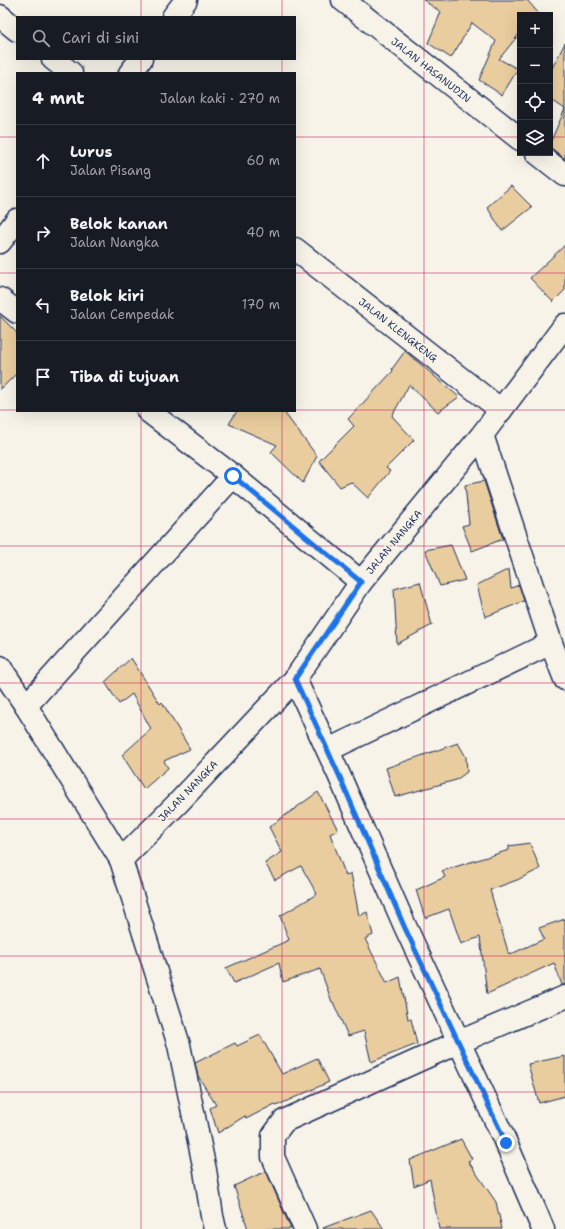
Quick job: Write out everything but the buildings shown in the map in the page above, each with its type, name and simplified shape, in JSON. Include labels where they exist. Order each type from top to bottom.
[{"type":"street","points":[[174,16],[186,0]]},
{"type":"street","name":"JALAN HASANUDIN","points":[[343,0],[517,137]]},
{"type":"street","points":[[0,16],[16,29]]},
{"type":"street","points":[[54,60],[70,72]]},
{"type":"street","points":[[131,72],[140,60]]},
{"type":"street","points":[[541,156],[565,175]]},
{"type":"street","points":[[0,242],[16,221]]},
{"type":"street","name":"JALAN KLENGKENG","points":[[296,250],[501,410]]},
{"type":"street","points":[[0,299],[16,311]]},
{"type":"street","name":"JALAN NANGKA","points":[[121,860],[178,803],[295,679],[361,582],[482,435],[565,325]]},
{"type":"street","points":[[149,412],[233,476],[361,582]]},
{"type":"street","points":[[482,435],[551,643],[565,678]]},
{"type":"street","points":[[26,706],[233,476]]},
{"type":"street","points":[[328,750],[551,643]]},
{"type":"street","points":[[0,667],[26,706],[121,860],[179,1045],[206,1170],[215,1229]]},
{"type":"street","points":[[295,679],[328,750],[404,926],[506,1143],[543,1229]]},
{"type":"street","points":[[305,1229],[273,1157],[273,1136],[284,1121],[459,1042],[565,998]]},
{"type":"route","points":[[233,476],[361,582],[295,679],[339,775],[404,926],[506,1143]]}]
